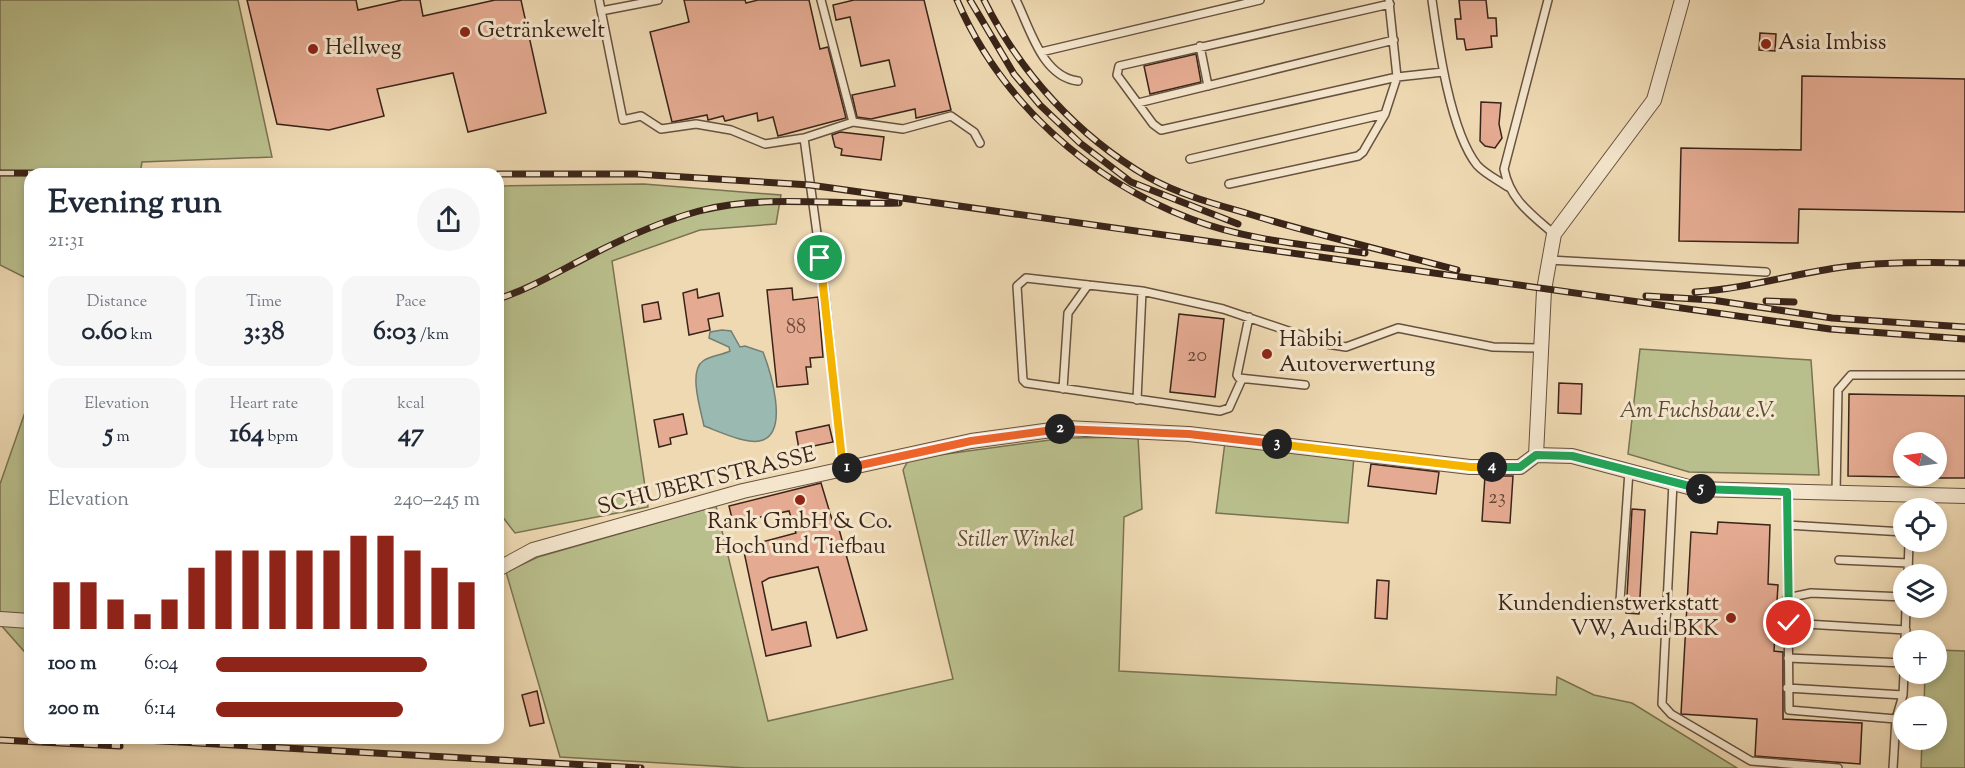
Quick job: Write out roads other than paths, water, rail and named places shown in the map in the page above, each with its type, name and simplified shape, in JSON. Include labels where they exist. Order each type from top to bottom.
[{"type":"street","points":[[1536,455],[1544,290],[1554,234],[1654,100],[1682,0]]},
{"type":"street","name":"SCHUBERTSTRASSE","points":[[504,565],[533,550],[743,491],[971,441],[1066,428],[1189,434],[1470,467],[1520,467],[1536,455],[1572,456],[1696,489],[1965,495]]},
{"type":"street","points":[[0,619],[24,621]]},
{"type":"lane","points":[[599,0],[623,120],[641,117],[660,129],[696,124],[731,130],[765,144],[804,138],[853,122],[903,129],[951,116],[974,132],[980,143]]},
{"type":"lane","points":[[601,11],[658,0]]},
{"type":"lane","points":[[821,0],[853,122]]},
{"type":"lane","points":[[1016,0],[1041,52],[1058,74],[1066,79],[1078,81]]},
{"type":"lane","points":[[1041,52],[1260,0]]},
{"type":"lane","points":[[1432,0],[1443,72],[1464,141],[1478,166],[1508,187],[1521,205],[1554,234]]},
{"type":"lane","points":[[1508,187],[1504,169],[1548,0]]},
{"type":"lane","points":[[1229,184],[1358,156],[1370,142],[1385,114],[1397,77],[1389,2],[1119,66],[1117,75],[1161,130],[1397,77],[1443,72]]},
{"type":"lane","points":[[1138,103],[1394,40]]},
{"type":"lane","points":[[1200,46],[1208,86]]},
{"type":"lane","points":[[1190,159],[1385,114]]},
{"type":"lane","points":[[804,138],[824,285],[843,469]]},
{"type":"lane","points":[[1550,260],[1766,272]]},
{"type":"lane","points":[[1242,379],[1229,408],[1224,411],[1031,385],[1023,380],[1017,286],[1026,278],[1142,291],[1249,317],[1327,344],[1347,347],[1398,328],[1493,347],[1540,348]]},
{"type":"lane","points":[[1063,389],[1068,313],[1088,285]]},
{"type":"lane","points":[[1137,400],[1142,291]]},
{"type":"lane","points":[[1249,317],[1237,375],[1242,379],[1305,385]]},
{"type":"lane","points":[[1836,493],[1838,390],[1851,375],[1965,375]]},
{"type":"lane","points":[[1620,601],[1629,471]]},
{"type":"lane","points":[[1673,483],[1662,704],[1671,714],[1762,766],[1838,768]]},
{"type":"lane","points":[[1787,492],[1789,623],[1787,706],[1793,712],[1893,719]]},
{"type":"lane","points":[[1787,525],[1893,531]]},
{"type":"lane","points":[[1839,560],[1908,563],[1909,552]]},
{"type":"lane","points":[[1787,598],[1810,592],[1893,596]]},
{"type":"lane","points":[[1789,623],[1905,630],[1906,618]]},
{"type":"lane","points":[[1788,658],[1893,663]]},
{"type":"lane","points":[[1787,688],[1903,695],[1904,684]]},
{"type":"lane","points":[[1893,768],[1894,750]]},
{"type":"water","points":[[731,331],[740,347],[745,346],[763,352],[773,385],[776,413],[775,425],[771,434],[763,440],[742,440],[704,426],[697,392],[696,373],[703,361],[730,351],[729,347],[709,338],[710,332]]},
{"type":"railway","points":[[957,0],[975,37],[997,71],[1023,103],[1052,133],[1117,183],[1153,203],[1191,219],[1233,232],[1277,241],[1365,253]]},
{"type":"railway","points":[[970,0],[1014,74],[1040,105],[1080,143],[1131,182],[1238,224]]},
{"type":"railway","points":[[984,0],[1015,53],[1053,100],[1098,142],[1122,161],[1148,177],[1221,206],[1457,270]]},
{"type":"railway","points":[[0,173],[24,173]]},
{"type":"railway","points":[[504,174],[636,174],[810,185],[1830,329],[1965,339]]},
{"type":"railway","points":[[504,297],[632,236],[699,211],[749,203],[799,201],[899,203]]},
{"type":"railway","points":[[1695,292],[1731,288],[1852,266],[1965,263]]},
{"type":"railway","points":[[1646,296],[1712,300],[1832,318],[1965,327]]},
{"type":"railway","points":[[1766,301],[1794,302]]},
{"type":"railway","points":[[0,740],[24,741]]},
{"type":"railway","points":[[80,744],[120,746]]},
{"type":"railway","points":[[215,744],[641,768]]},
{"type":"place","name":"Getränkewelt","points":[[465,32]]},
{"type":"place","name":"Asia Imbiss","points":[[1766,44]]},
{"type":"place","name":"Hellweg","points":[[313,49]]},
{"type":"place","name":"Habibi Autoverwertung","points":[[1267,354]]},
{"type":"place","name":"Rank GmbH & Co. Hoch und Tiefbau","points":[[800,500]]},
{"type":"place","name":"Kundendienstwerkstatt VW, Audi BKK","points":[[1731,618]]},
{"type":"park label","name":"Am Fuchsbau e.V.","points":[[1697,412]]},
{"type":"park label","name":"Stiller Winkel","points":[[1016,541]]}]
